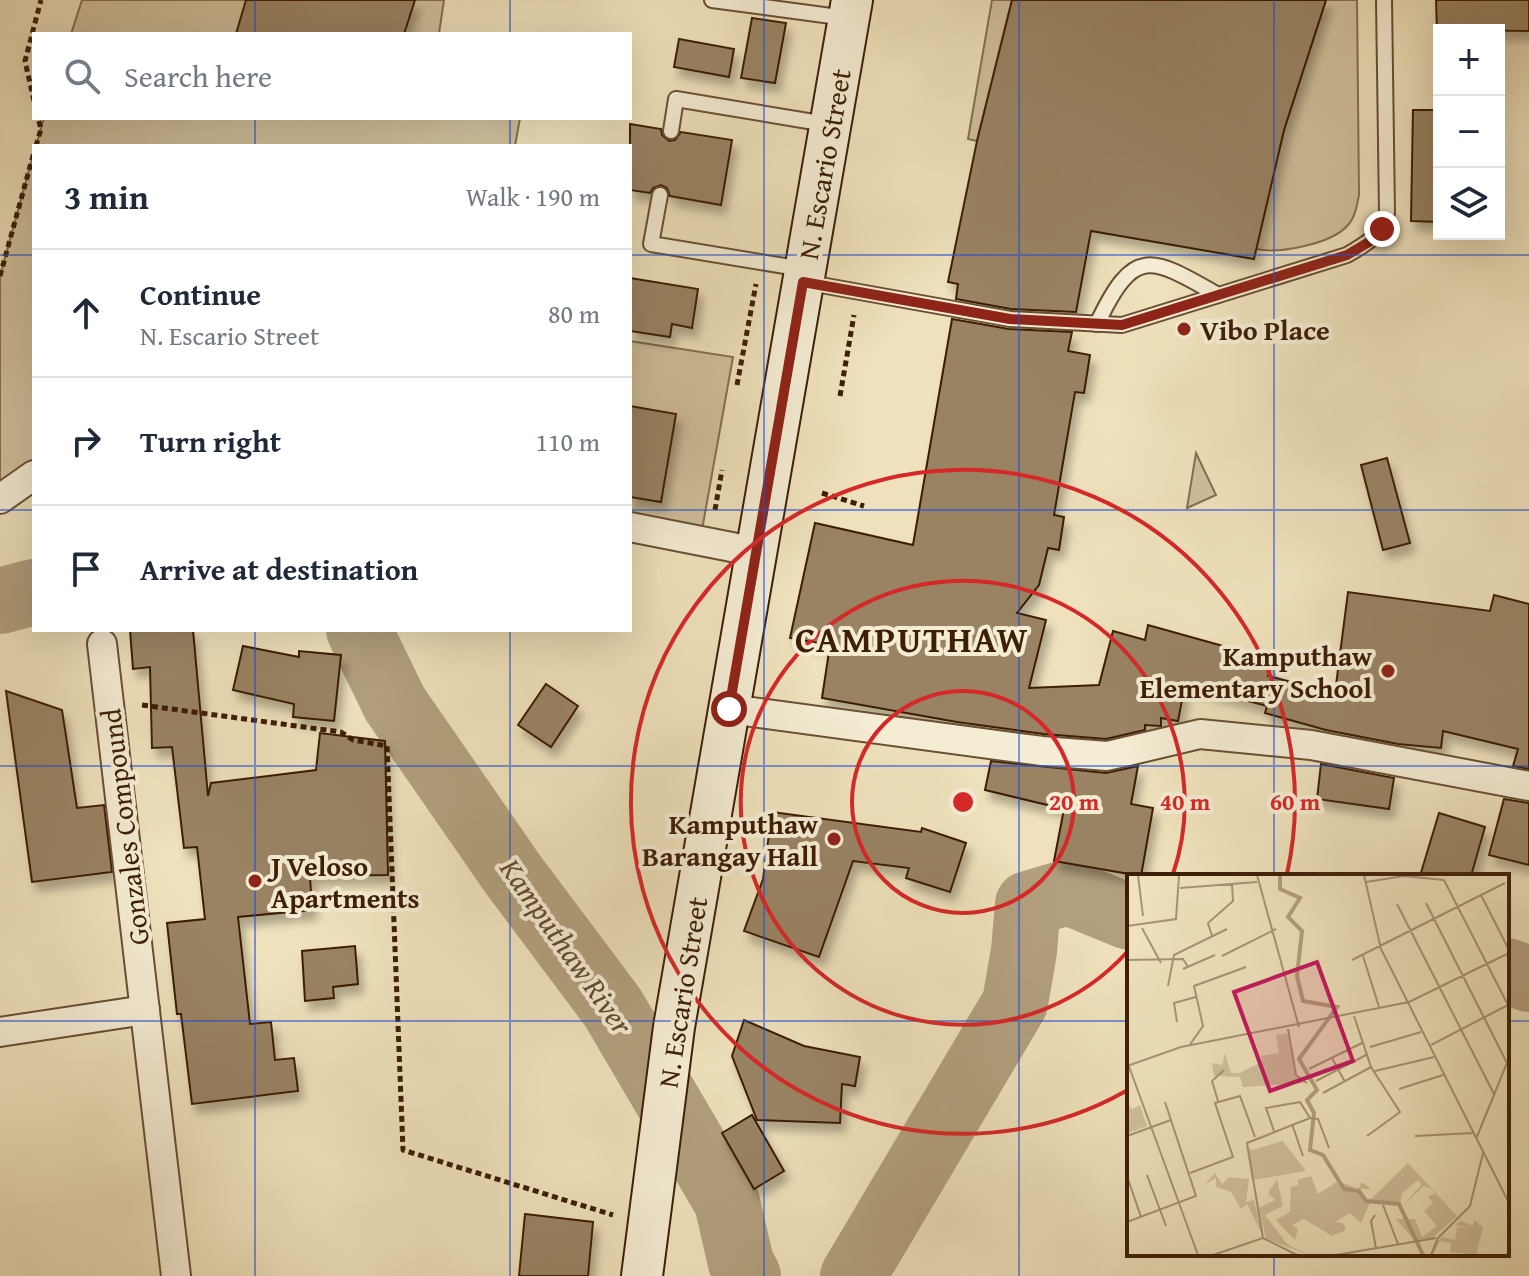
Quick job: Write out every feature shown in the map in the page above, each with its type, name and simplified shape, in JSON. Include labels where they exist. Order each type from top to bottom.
[{"type":"main road","name":"N. Escario Street","points":[[642,1276],[674,1027],[851,9]]},
{"type":"street","points":[[0,499],[32,476]]},
{"type":"street","points":[[632,527],[757,552]]},
{"type":"street","name":"Gonzales Compound","points":[[102,644],[176,1276]]},
{"type":"street","points":[[729,709],[1042,751],[1107,756],[1200,734],[1311,745],[1529,786]]},
{"type":"street","points":[[0,1032],[145,1010]]},
{"type":"lane","points":[[712,0],[851,9]]},
{"type":"lane","points":[[660,195],[651,244],[760,262],[859,291],[1010,319],[1122,325],[1347,255],[1374,239],[1382,229],[1387,213],[1384,0]]},
{"type":"lane","points":[[671,131],[676,99],[830,125]]},
{"type":"lane","points":[[1097,324],[1113,290],[1127,273],[1145,265],[1170,268],[1218,295]]},
{"type":"path","points":[[33,32],[41,0]]},
{"type":"path","points":[[32,34],[25,61],[32,92]]},
{"type":"path","points":[[37,144],[41,129],[39,120]]},
{"type":"path","points":[[0,276],[32,159]]},
{"type":"path","points":[[737,385],[760,262]]},
{"type":"path","points":[[840,396],[859,291]]},
{"type":"path","points":[[709,542],[722,470]]},
{"type":"path","points":[[822,493],[864,506]]},
{"type":"path","points":[[109,700],[341,732],[353,740],[387,746],[403,1150],[650,1214]]},
{"type":"shaded area","points":[[82,0],[444,0],[439,32],[72,32]]},
{"type":"shaded area","points":[[992,0],[1012,0],[977,141],[968,139]]},
{"type":"shaded area","points":[[1326,0],[1357,0],[1359,195],[1355,211],[1340,232],[1318,242],[1291,249],[1256,249],[1284,130]]},
{"type":"shaded area","points":[[43,120],[520,120],[515,144],[37,144]]},
{"type":"shaded area","points":[[32,159],[32,468],[0,492],[0,276]]},
{"type":"shaded area","points":[[632,341],[733,357],[700,541],[632,527]]},
{"type":"shaded area","points":[[1196,453],[1216,495],[1187,508]]},
{"type":"building","points":[[246,0],[415,0],[405,32],[237,32]]},
{"type":"building","points":[[1012,0],[1326,0],[1284,130],[1254,259],[1091,231],[1076,312],[1011,309],[956,299],[958,284],[948,282],[977,141]]},
{"type":"building","points":[[1436,0],[1529,0],[1529,31],[1505,31],[1505,24],[1437,24]]},
{"type":"building","points":[[752,18],[786,23],[775,83],[741,78]]},
{"type":"building","points":[[679,39],[734,49],[729,77],[674,67]]},
{"type":"building","points":[[1413,110],[1433,110],[1433,222],[1411,221]]},
{"type":"building","points":[[630,124],[661,129],[662,135],[669,141],[675,140],[681,132],[732,140],[721,205],[670,196],[667,188],[661,185],[650,193],[632,190]]},
{"type":"building","points":[[632,278],[698,289],[692,328],[672,324],[670,337],[632,331]]},
{"type":"building","points":[[952,319],[1009,329],[1072,332],[1068,351],[1090,355],[1084,393],[1075,392],[1054,515],[1064,517],[1059,550],[1048,548],[1039,585],[1017,613],[1046,620],[1029,688],[1099,685],[1113,631],[1145,640],[1148,625],[1273,660],[1268,676],[1335,693],[1348,592],[1490,611],[1494,595],[1529,604],[1529,769],[1513,766],[1518,749],[1443,731],[1441,748],[1398,744],[1326,730],[1265,713],[1267,706],[1185,684],[1178,721],[1161,718],[1161,726],[1145,725],[1145,730],[1106,739],[957,722],[822,698],[830,645],[790,638],[815,523],[913,545]]},
{"type":"building","points":[[632,406],[676,414],[661,502],[632,497]]},
{"type":"building","points":[[1387,458],[1410,543],[1383,550],[1361,465]]},
{"type":"building","points":[[130,632],[193,632],[208,796],[211,783],[316,770],[320,733],[385,741],[388,875],[310,876],[312,910],[238,917],[250,1024],[271,1022],[275,1060],[294,1058],[298,1091],[192,1104],[181,1014],[177,1014],[167,923],[205,919],[197,847],[184,848],[172,747],[152,748],[150,667],[133,669]]},
{"type":"building","points":[[243,646],[299,657],[299,651],[341,655],[334,721],[293,717],[294,704],[233,690]]},
{"type":"building","points":[[546,684],[578,706],[551,747],[518,725]]},
{"type":"building","points":[[6,691],[62,710],[77,808],[104,805],[112,872],[32,882]]},
{"type":"building","points":[[991,761],[1106,773],[1138,766],[1131,804],[1153,808],[1141,874],[1054,861],[1064,809],[985,790]]},
{"type":"building","points":[[1321,764],[1394,778],[1389,809],[1317,799]]},
{"type":"building","points":[[1504,799],[1529,803],[1529,865],[1489,855]]},
{"type":"building","points":[[772,812],[921,832],[922,828],[966,843],[950,892],[906,878],[909,868],[853,861],[819,957],[744,931],[763,879]]},
{"type":"building","points":[[1439,813],[1485,827],[1472,874],[1421,874]]},
{"type":"building","points":[[355,946],[358,984],[333,987],[334,998],[305,1001],[302,951]]},
{"type":"building","points":[[744,1020],[804,1046],[860,1057],[855,1086],[842,1084],[840,1123],[757,1120],[732,1056]]},
{"type":"building","points":[[752,1115],[784,1171],[754,1189],[722,1133]]},
{"type":"building","points":[[525,1214],[593,1222],[588,1276],[519,1276]]},
{"type":"waterway","name":"Kamputhaw River","points":[[0,601],[32,593]]},
{"type":"waterway","name":"Kamputhaw River","points":[[360,632],[395,704],[512,873],[613,1008],[727,1202],[741,1263],[748,1276]]},
{"type":"waterway","name":"Kamputhaw River","points":[[853,1276],[1015,1003],[1028,904],[1068,892],[1127,916]]},
{"type":"waterway","name":"Kamputhaw River","points":[[1509,972],[1529,979]]},
{"type":"place","name":"Vibo Place","points":[[1184,329]]},
{"type":"place","name":"Kamputhaw Elementary School","points":[[1388,671]]},
{"type":"place","name":"Kamputhaw Barangay Hall","points":[[834,839]]},
{"type":"place","name":"J Veloso Apartments","points":[[255,881]]},
{"type":"district","name":"CAMPUTHAW","points":[[912,638]]},
{"type":"route","points":[[729,709],[803,282],[1010,319],[1122,325],[1347,255],[1374,239],[1382,229]]}]
